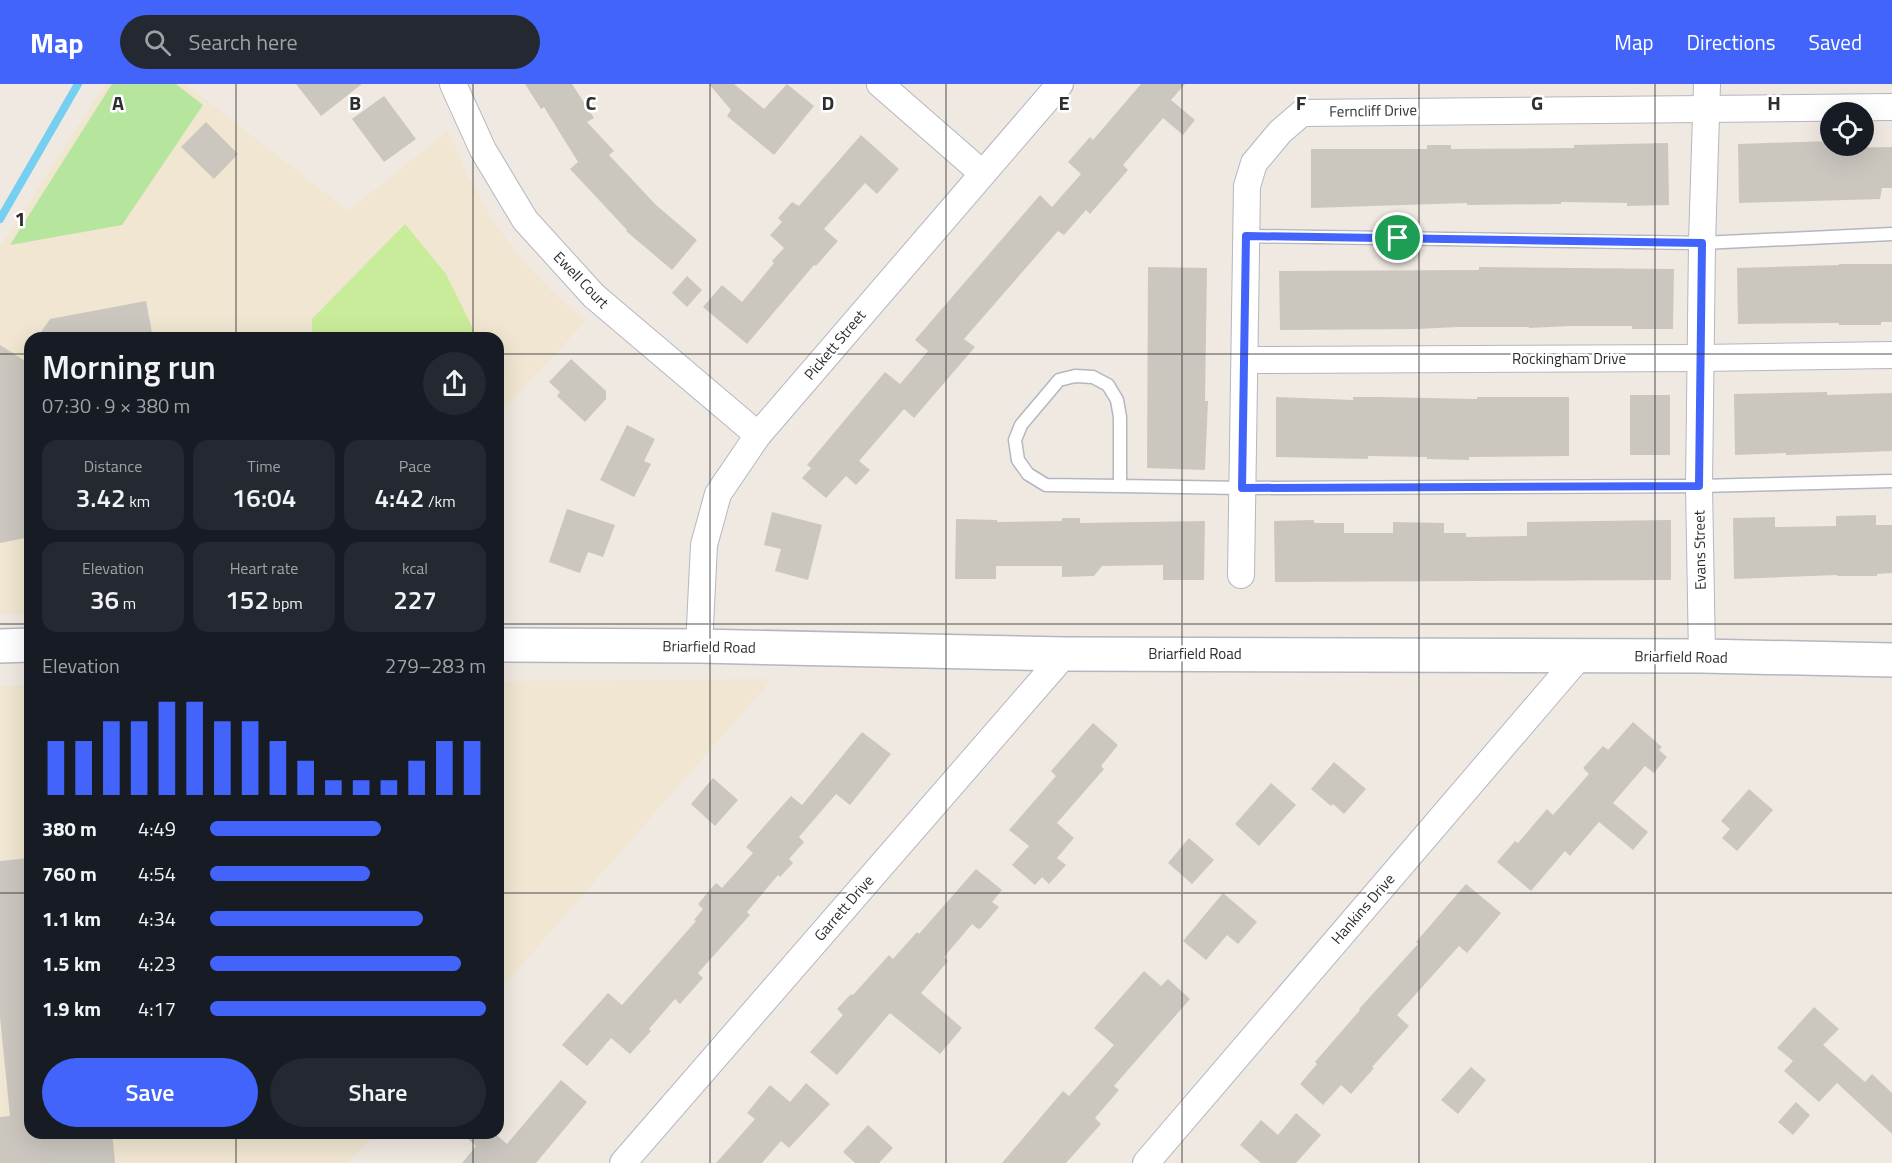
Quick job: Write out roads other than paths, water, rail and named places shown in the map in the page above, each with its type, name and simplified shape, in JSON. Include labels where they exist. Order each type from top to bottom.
[{"type":"main road","points":[[0,646],[24,645]]},
{"type":"main road","name":"Briarfield Road","points":[[504,645],[699,646],[1065,654],[1702,656],[1892,660]]},
{"type":"street","name":"Ewell Court","points":[[453,84],[483,150],[525,220],[594,296],[758,435]]},
{"type":"street","points":[[880,84],[982,173]]},
{"type":"street","name":"Pickett Street","points":[[699,646],[704,545],[718,494],[758,435],[1060,84]]},
{"type":"street","name":"Ferncliff Drive","points":[[1241,575],[1246,186],[1254,163],[1280,132],[1302,113],[1707,96],[1892,107]]},
{"type":"street","name":"Evans Street","points":[[1702,656],[1699,486],[1702,243],[1707,96]]},
{"type":"street","name":"Rockingham Drive","points":[[1245,360],[1892,355]]},
{"type":"street","name":"Garrett Drive","points":[[623,1163],[1065,654]]},
{"type":"street","name":"Hankins Drive","points":[[1146,1163],[1580,656]]},
{"type":"lane","points":[[1246,236],[1702,243],[1892,234]]},
{"type":"lane","points":[[1120,486],[1120,417],[1117,400],[1107,385],[1093,376],[1075,376],[1059,380],[1021,425],[1015,440],[1018,460],[1028,474],[1046,485],[1242,488],[1699,486],[1892,482]]},
{"type":"waterway","points":[[0,219],[78,84]]}]
